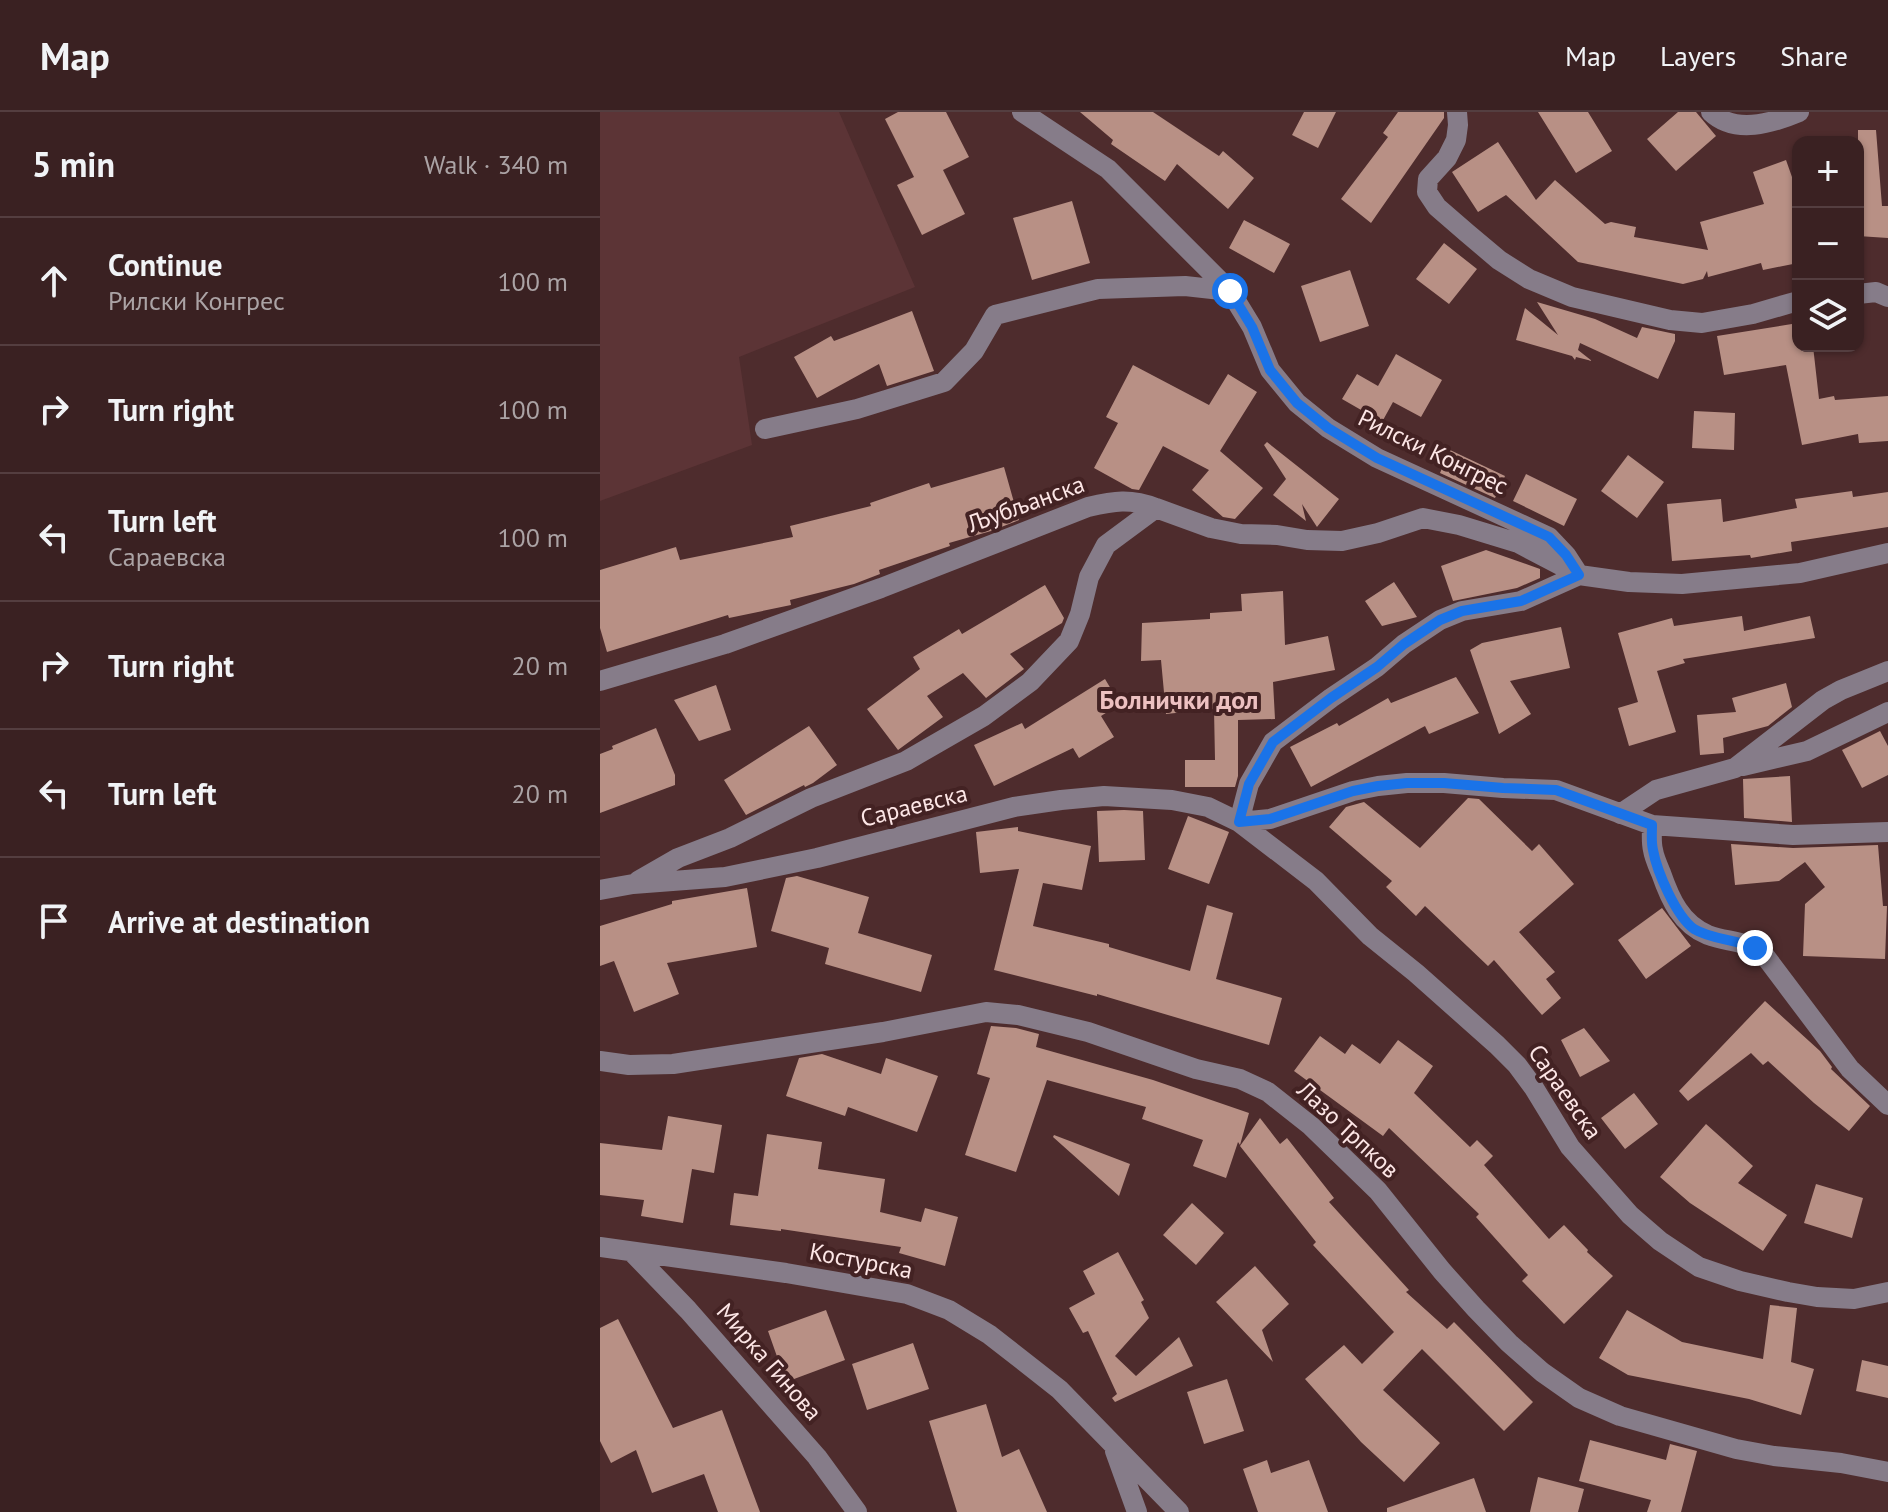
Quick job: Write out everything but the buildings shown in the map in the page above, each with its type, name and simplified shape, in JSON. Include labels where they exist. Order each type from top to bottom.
[{"type":"street","name":"Рилски Конгрес","points":[[1022,112],[1108,169],[1230,291],[1252,327],[1270,370],[1297,403],[1328,428],[1377,458],[1549,537],[1579,575]]},
{"type":"street","points":[[1457,112],[1456,140],[1447,158],[1428,179],[1427,192],[1437,207],[1467,233],[1499,260],[1529,279],[1572,297],[1670,320],[1702,323],[1753,314],[1792,303]]},
{"type":"street","points":[[1711,112],[1732,123],[1754,126],[1799,112]]},
{"type":"street","points":[[765,429],[857,409],[944,382],[974,351],[995,315],[1098,289],[1185,286],[1230,291]]},
{"type":"street","points":[[1864,293],[1876,292],[1888,297]]},
{"type":"street","name":"Љубљанска","points":[[600,681],[725,644],[881,588],[1088,507],[1115,501],[1139,501],[1211,528],[1307,540],[1342,541],[1423,518],[1518,543],[1579,575]]},
{"type":"street","points":[[633,884],[678,858],[730,838],[811,798],[906,761],[984,716],[1030,682],[1069,641],[1080,614],[1089,577],[1106,545],[1156,508]]},
{"type":"street","points":[[1888,553],[1800,573],[1682,584],[1629,582],[1579,575],[1521,601],[1462,611],[1440,620],[1273,742],[1249,784],[1239,822],[1270,819],[1353,791],[1378,786],[1444,783],[1556,790],[1652,825],[1793,835],[1888,832]]},
{"type":"street","points":[[1735,768],[1823,700],[1888,671]]},
{"type":"street","points":[[1620,814],[1656,790],[1807,751],[1888,712]]},
{"type":"street","name":"Сараевска","points":[[600,890],[633,884],[725,877],[817,858],[1014,807],[1061,800],[1104,796],[1172,800],[1208,807],[1239,822],[1316,881],[1370,936],[1416,973],[1517,1065],[1570,1147],[1630,1215],[1660,1241],[1699,1267],[1788,1292],[1854,1299],[1888,1292]]},
{"type":"street","points":[[1652,825],[1653,850],[1668,893],[1680,914],[1693,928],[1711,936],[1741,942],[1765,956],[1850,1069],[1888,1105]]},
{"type":"street","name":"Лазо Трпков","points":[[600,1061],[629,1065],[673,1064],[883,1032],[986,1012],[1018,1015],[1088,1032],[1196,1069],[1240,1079],[1268,1092],[1311,1126],[1378,1191],[1442,1271],[1487,1320],[1542,1372],[1579,1398],[1620,1416],[1736,1449],[1888,1472]]},
{"type":"street","name":"Костурска","points":[[600,1247],[786,1273],[907,1294],[949,1310],[990,1335],[1059,1389],[1179,1512]]},
{"type":"street","name":"Мирка Гинова","points":[[633,1253],[688,1310],[817,1457],[857,1512]]},
{"type":"street","points":[[1112,1443],[1137,1512]]},
{"type":"shaded area","points":[[600,112],[839,112],[915,287],[739,357],[752,445],[600,501]]},
{"type":"district","name":"Болнички дол","points":[[1179,700]]},
{"type":"route","points":[[1230,291],[1252,327],[1270,370],[1297,403],[1328,428],[1377,458],[1549,537],[1579,575],[1521,601],[1462,611],[1440,620],[1404,644],[1273,742],[1249,784],[1239,822],[1270,819],[1353,791],[1407,783],[1556,790],[1652,825],[1653,850],[1668,893],[1680,914],[1693,928],[1755,948]]}]
